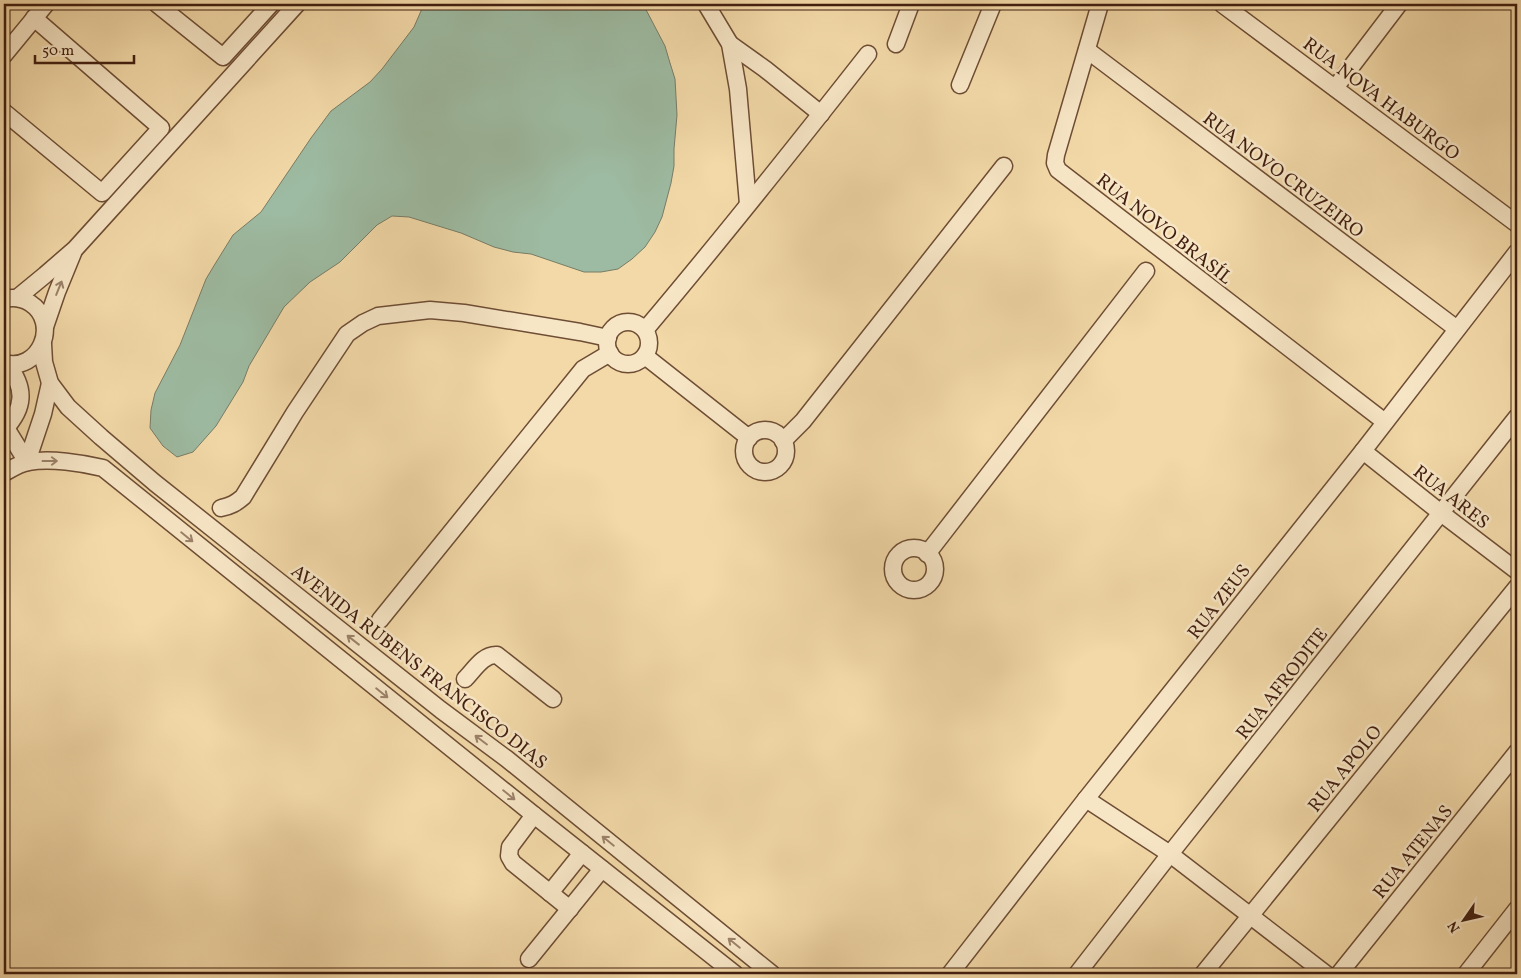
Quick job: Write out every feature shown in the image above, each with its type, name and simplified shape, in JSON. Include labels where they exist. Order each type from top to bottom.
[{"type":"street","points":[[4,55],[46,4]]},
{"type":"street","points":[[158,4],[222,57],[271,4]]},
{"type":"street","points":[[10,298],[45,276],[75,248],[297,4]]},
{"type":"street","points":[[706,4],[730,44],[738,89],[748,204]]},
{"type":"street","points":[[896,44],[911,4]]},
{"type":"street","points":[[960,85],[993,4]]},
{"type":"street","name":"RUA NOVO BRASÍL","points":[[1100,4],[1056,155],[1055,164],[1058,170],[1385,422]]},
{"type":"street","name":"RUA NOVA HABURGO","points":[[1222,4],[1517,224]]},
{"type":"street","points":[[1335,88],[1399,4]]},
{"type":"street","points":[[4,112],[102,193],[161,128],[34,18]]},
{"type":"street","points":[[730,44],[765,69],[821,114]]},
{"type":"street","name":"RUA NOVO CRUZEIRO","points":[[1087,50],[1457,330]]},
{"type":"street","points":[[644,330],[868,54]]},
{"type":"street","points":[[783,442],[803,421],[1004,166]]},
{"type":"street","name":"AVENIDA RUBENS FRANCISCO DIAS","points":[[75,248],[45,327],[43,344],[44,362],[50,383],[68,407],[155,483],[442,710],[507,759],[772,974]]},
{"type":"street","name":"RUA ZEUS","points":[[950,974],[1086,799],[1363,451],[1517,252]]},
{"type":"street","points":[[927,554],[1146,271]]},
{"type":"street","points":[[10,298],[32,305],[43,319],[45,327]]},
{"type":"street","points":[[221,508],[237,502],[243,497],[295,412],[347,334],[378,316],[430,310],[464,313],[571,330],[609,346]]},
{"type":"street","points":[[634,322],[644,330],[648,336],[649,343],[645,356],[631,364],[623,363],[616,359],[609,346],[610,332],[614,327],[620,323],[634,322]]},
{"type":"street","points":[[6,364],[16,364],[32,358],[43,344]]},
{"type":"street","points":[[380,620],[583,369],[609,346]]},
{"type":"street","points":[[645,356],[749,438]]},
{"type":"street","points":[[6,364],[16,376],[21,399],[17,413],[5,429],[28,462]]},
{"type":"street","name":"AVENIDA RUBENS FRANCISCO DIAS","points":[[28,462],[43,414],[50,383]]},
{"type":"street","name":"RUA AFRODITE","points":[[1077,974],[1170,854],[1517,418]]},
{"type":"street","points":[[760,431],[774,432],[783,442],[786,447],[786,454],[781,465],[770,472],[763,472],[751,466],[744,455],[744,449],[749,438],[760,431]]},
{"type":"street","name":"RUA ARES","points":[[1363,451],[1517,571]]},
{"type":"street","points":[[4,473],[28,462],[84,463],[103,468],[534,816],[735,974]]},
{"type":"street","name":"RUA APOLO","points":[[1202,974],[1517,587]]},
{"type":"street","points":[[466,679],[483,660],[497,655],[553,699]]},
{"type":"street","name":"RUA ATENAS","points":[[1339,974],[1517,752]]},
{"type":"street","points":[[1086,799],[1170,854],[1326,974]]},
{"type":"street","points":[[534,816],[510,847],[509,856],[513,863],[570,908]]},
{"type":"street","points":[[550,893],[582,852]]},
{"type":"street","points":[[529,960],[602,869]]},
{"type":"street","points":[[1466,974],[1517,909]]},
{"type":"shaded area","points":[[422,4],[643,4],[665,46],[675,79],[677,115],[671,183],[662,217],[655,232],[645,247],[618,269],[584,272],[531,254],[494,247],[461,233],[409,217],[392,216],[377,225],[340,262],[310,282],[284,307],[249,366],[243,382],[216,426],[193,452],[177,457],[163,446],[150,428],[151,410],[155,393],[180,345],[206,279],[233,235],[261,212],[331,111],[370,82],[382,69],[414,27]]}]
